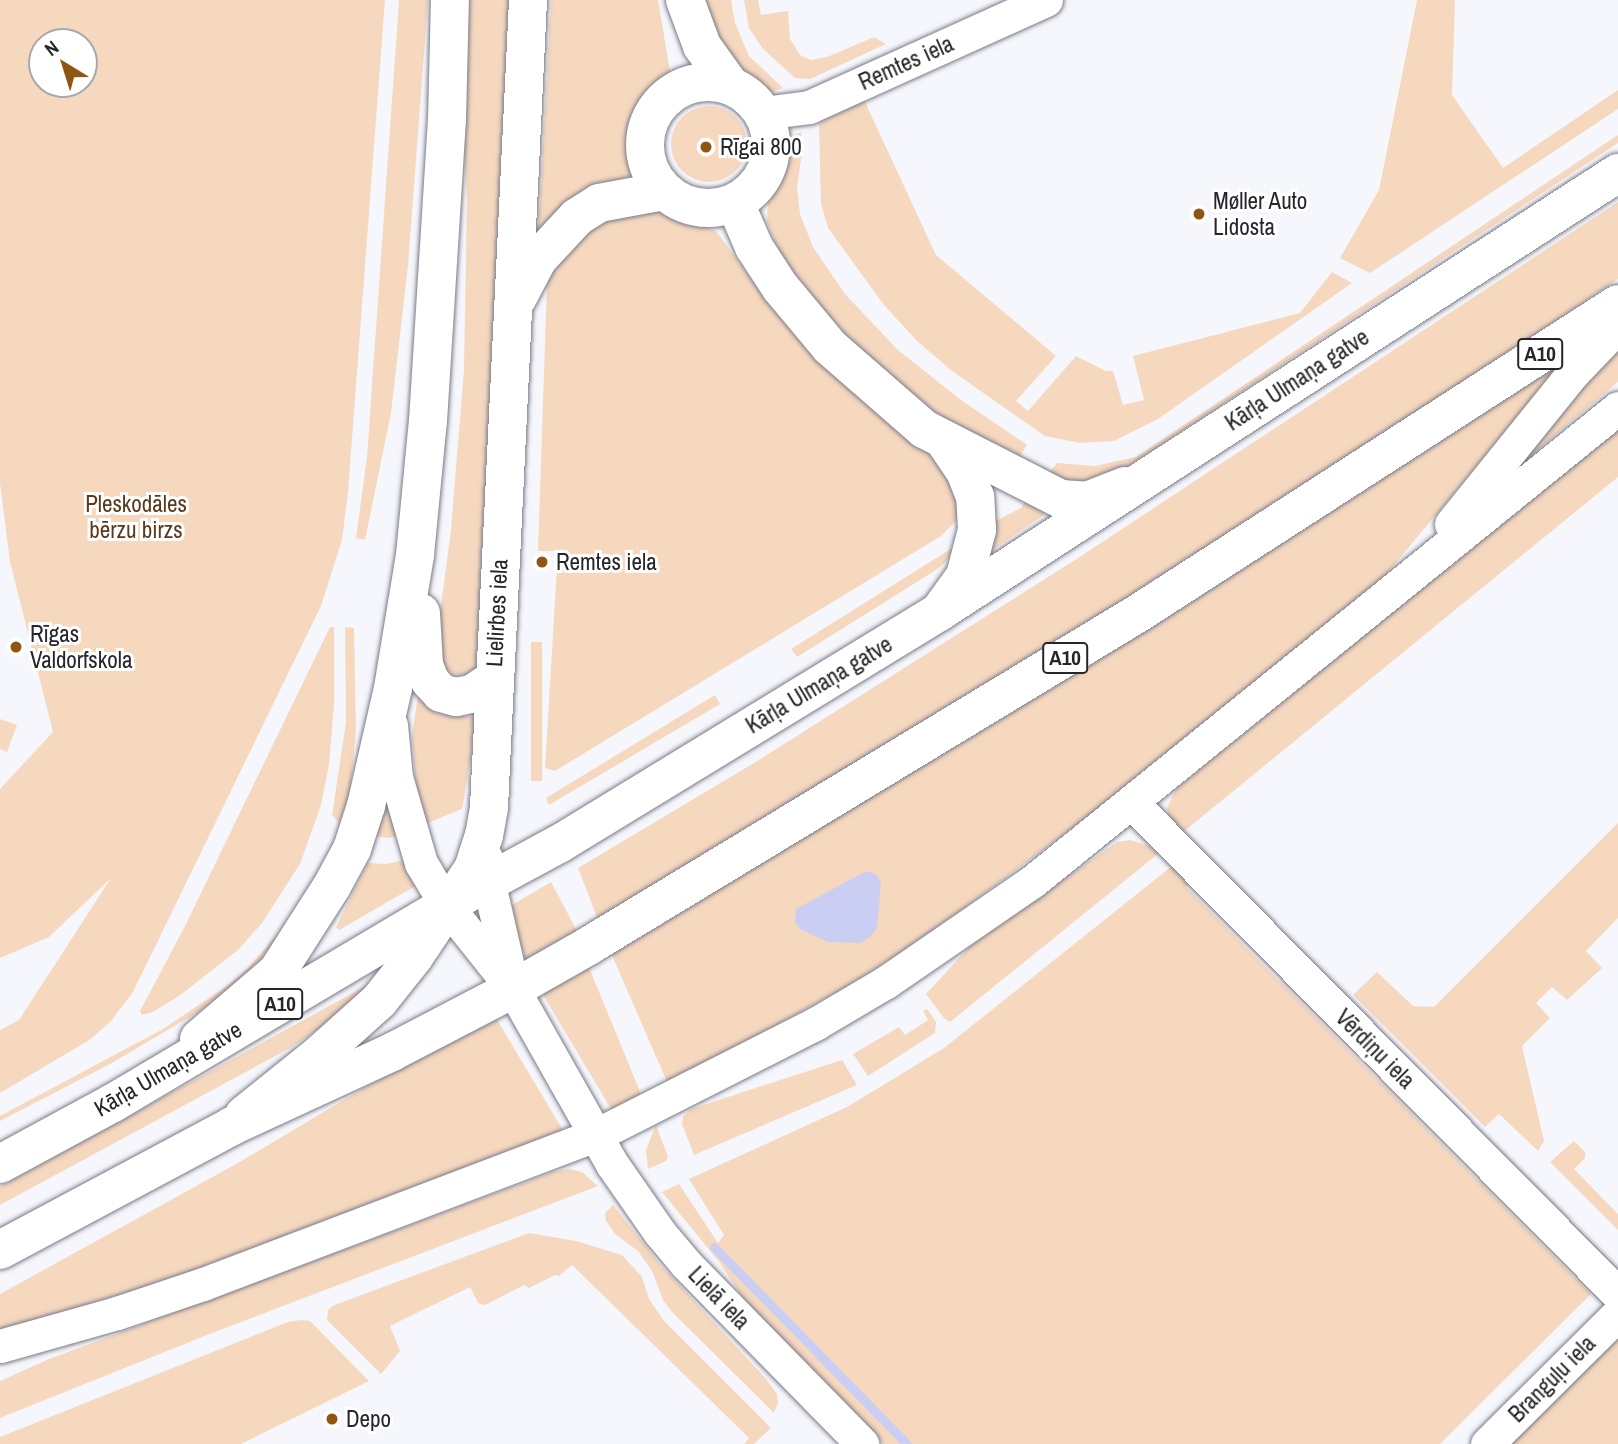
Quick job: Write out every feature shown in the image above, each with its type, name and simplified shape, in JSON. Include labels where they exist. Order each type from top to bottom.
[{"type":"main road","points":[[113,1103],[229,1014],[277,972],[352,849],[366,806],[393,688],[415,555],[429,407],[447,120],[450,0]]},
{"type":"main road","name":"Lielirbes iela","points":[[232,1126],[265,1095],[354,1026],[379,1001],[414,957],[446,905],[473,869],[484,836],[489,807],[493,680],[528,0]]},
{"type":"main road","points":[[685,0],[702,46],[730,86]]},
{"type":"main road","points":[[709,82],[730,86],[754,101],[763,113],[771,134],[771,157],[758,184],[735,203],[720,208],[698,207],[676,200],[664,191],[648,164],[646,132],[652,117],[673,93],[687,86],[709,82]]},
{"type":"main road","name":"Kārļa Ulmaņa gatve","points":[[0,1164],[113,1103],[446,905],[489,884],[939,612],[1618,173]]},
{"type":"main road","points":[[512,310],[538,259],[578,217],[599,203],[664,191]]},
{"type":"main road","points":[[735,203],[754,247],[780,287],[830,347],[924,429],[946,443],[1060,499],[1087,501],[1147,478]]},
{"type":"main road","name":"A10","points":[[0,1250],[232,1126],[392,1052],[513,989],[1137,614],[1618,304]]},
{"type":"main road","points":[[939,612],[965,576],[976,530],[975,497],[966,473],[946,443]]},
{"type":"main road","points":[[415,555],[424,665],[430,681],[441,693],[456,697],[472,694],[493,680]]},
{"type":"street","name":"Remtes iela","points":[[763,113],[809,107],[1046,0]]},
{"type":"street","points":[[1406,581],[1573,373],[1618,326]]},
{"type":"street","points":[[0,1346],[117,1313],[345,1232],[596,1135],[815,1024],[886,982],[1033,881],[1406,581],[1565,448],[1618,408]]},
{"type":"street","points":[[393,688],[390,741],[402,806],[421,863],[446,905],[513,989]]},
{"type":"street","name":"Vērdiņu iela","points":[[1132,803],[1618,1294]]},
{"type":"street","points":[[484,836],[489,884],[513,989]]},
{"type":"street","name":"Lielā iela","points":[[513,989],[631,1192],[686,1264],[862,1444]]},
{"type":"street","points":[[0,1368],[117,1313]]},
{"type":"street","name":"Branguļu iela","points":[[1487,1444],[1618,1314]]},
{"type":"green space","name":"Pleskodāles bērzu birzs","points":[[0,0],[385,0],[348,492],[342,540],[321,606],[133,992],[111,1021],[91,1039],[0,1093],[0,1030],[19,1020],[111,878],[49,937],[0,958],[0,789],[53,732],[10,562],[0,483]]},
{"type":"green space","points":[[399,0],[428,0],[408,266],[391,413],[365,540],[356,538],[367,457]]},
{"type":"green space","points":[[464,0],[511,0],[479,662],[475,669],[465,675],[453,674],[443,666],[436,644],[451,530],[464,369],[467,198],[463,140]]},
{"type":"green space","points":[[551,0],[658,0],[671,77],[649,94],[633,117],[627,153],[631,175],[599,190],[538,239]]},
{"type":"green space","points":[[698,0],[731,0],[735,23],[749,56],[783,88],[768,93],[755,80],[720,57]]},
{"type":"green space","points":[[744,0],[758,0],[761,15],[788,11],[790,39],[800,55],[811,60],[827,57],[874,37],[886,44],[810,79],[795,78],[763,49],[749,28]]},
{"type":"green space","points":[[1417,0],[1455,0],[1452,95],[1503,168],[1618,90],[1618,109],[1370,273],[1340,258],[1379,190]]},
{"type":"green space","points":[[864,100],[936,255],[1056,356],[1016,401],[1028,411],[1076,356],[1106,371],[1113,371],[1123,405],[1144,400],[1133,356],[1300,313],[1332,272],[1352,283],[1158,419],[1114,441],[1080,443],[1045,436],[952,371],[917,341],[884,305],[828,228],[821,204],[819,123]]},
{"type":"green space","points":[[709,106],[723,109],[736,117],[744,130],[747,144],[744,158],[736,171],[723,179],[709,182],[695,179],[682,171],[674,158],[671,144],[674,130],[682,117],[695,109]]},
{"type":"green space","points":[[801,132],[802,153],[797,187],[800,214],[813,247],[845,294],[898,350],[961,400],[1027,445],[1014,465],[951,427],[854,345],[784,262],[767,222],[768,196],[786,157],[787,138]]},
{"type":"green space","points":[[1618,135],[1618,143],[1109,479],[1089,486],[1042,481],[1057,463],[1095,466],[1136,457]]},
{"type":"green space","points":[[1618,202],[1618,279],[1363,450],[995,682],[603,920],[597,917],[578,868],[759,760],[1075,560]]},
{"type":"green space","points":[[653,208],[716,231],[771,306],[947,471],[964,513],[941,536],[555,771],[545,768],[558,551],[538,551],[547,282],[553,262],[587,225]]},
{"type":"green space","points":[[1618,346],[1618,382],[1517,467],[1574,387]]},
{"type":"green space","points":[[1558,361],[1556,370],[1384,577],[1108,802],[918,942],[846,987],[668,1084],[611,953]]},
{"type":"green space","points":[[1618,428],[1618,477],[1182,833],[1169,819],[1167,808],[1176,789]]},
{"type":"green space","points":[[1026,499],[1044,507],[1044,515],[994,549],[987,545],[988,525],[1021,508]]},
{"type":"green space","points":[[957,545],[945,563],[936,570],[797,657],[791,649]]},
{"type":"green space","points":[[330,627],[334,627],[334,704],[329,765],[321,805],[300,864],[262,923],[238,950],[179,996],[153,1012],[142,1015],[140,1011],[185,926]]},
{"type":"green space","points":[[345,627],[354,628],[356,730],[350,793],[339,823],[332,815],[346,722]]},
{"type":"green space","points":[[531,642],[542,642],[542,781],[531,781]]},
{"type":"green space","points":[[418,694],[437,714],[474,717],[474,740],[462,809],[425,824],[416,786],[412,737]]},
{"type":"green space","points":[[715,695],[720,704],[549,805],[546,798]]},
{"type":"green space","points":[[0,719],[17,725],[7,752],[0,749]]},
{"type":"green space","points":[[384,805],[394,808],[402,835],[388,838],[376,836]]},
{"type":"green space","points":[[1618,823],[1618,918],[1586,951],[1602,968],[1567,1000],[1552,987],[1536,1003],[1550,1018],[1522,1046],[1544,1141],[1538,1151],[1499,1114],[1485,1127],[1353,995],[1377,972],[1413,1006],[1434,1007]]},
{"type":"green space","points":[[1130,840],[1150,846],[1159,853],[950,1022],[944,1018],[926,994],[971,945],[1117,842]]},
{"type":"green space","points":[[330,850],[334,851],[270,951],[230,990],[205,1008],[110,1064],[0,1121],[0,1116],[163,1029],[227,986],[247,969],[289,921]]},
{"type":"green space","points":[[409,859],[417,885],[339,930],[336,927],[368,863],[386,864]]},
{"type":"green space","points":[[1172,866],[1190,883],[1186,887],[1591,1294],[1440,1444],[883,1444],[756,1318],[720,1263],[662,1192],[679,1184],[718,1243],[724,1235],[689,1179],[847,1107],[944,1048]]},
{"type":"green space","points":[[551,882],[577,931],[527,961],[517,936],[512,905]]},
{"type":"green space","points":[[588,965],[641,1094],[611,1109],[542,993]]},
{"type":"green space","points":[[389,973],[340,1014],[292,1047],[0,1205],[0,1187]]},
{"type":"green space","points":[[927,1009],[936,1022],[935,1033],[868,1076],[853,1054],[899,1027],[905,1035],[928,1020],[923,1011]]},
{"type":"green space","points":[[496,1018],[564,1132],[194,1272],[0,1331],[0,1294],[238,1163],[369,1085]]},
{"type":"green space","points":[[842,1060],[857,1085],[694,1155],[682,1124],[683,1117],[691,1109]]},
{"type":"green space","points":[[656,1125],[668,1157],[666,1161],[648,1169],[646,1150]]},
{"type":"green space","points":[[1574,1141],[1585,1152],[1585,1158],[1574,1169],[1618,1214],[1618,1230],[1550,1162]]},
{"type":"green space","points":[[569,1169],[582,1172],[598,1186],[207,1335],[0,1418],[0,1381],[49,1359],[556,1171]]},
{"type":"green space","points":[[613,1205],[659,1263],[766,1379],[777,1394],[778,1403],[774,1413],[672,1312],[663,1300],[652,1271],[638,1251],[615,1234],[606,1221],[605,1213]]},
{"type":"green space","points":[[529,1233],[576,1241],[622,1255],[642,1277],[649,1299],[664,1321],[771,1428],[754,1444],[744,1444],[749,1438],[572,1265],[559,1276],[555,1275],[529,1288],[524,1285],[485,1305],[478,1303],[470,1287],[390,1326],[400,1351],[381,1374],[327,1320],[328,1310],[332,1306]]},
{"type":"green space","points":[[310,1321],[369,1381],[241,1444],[0,1444],[0,1437],[288,1322]]},
{"type":"green space","points":[[1618,1334],[1618,1444],[1510,1444]]},
{"type":"water","points":[[866,871],[877,875],[881,884],[877,928],[870,937],[861,943],[828,942],[800,929],[795,922],[796,909]]},
{"type":"waterway","points":[[714,1247],[907,1444]]},
{"type":"place","name":"Rīgai 800","points":[[706,147]]},
{"type":"place","name":"Møller Auto Lidosta","points":[[1199,214]]},
{"type":"place","name":"Remtes iela","points":[[542,562]]},
{"type":"place","name":"Rīgas Valdorfskola","points":[[16,647]]},
{"type":"place","name":"Depo","points":[[332,1419]]}]
